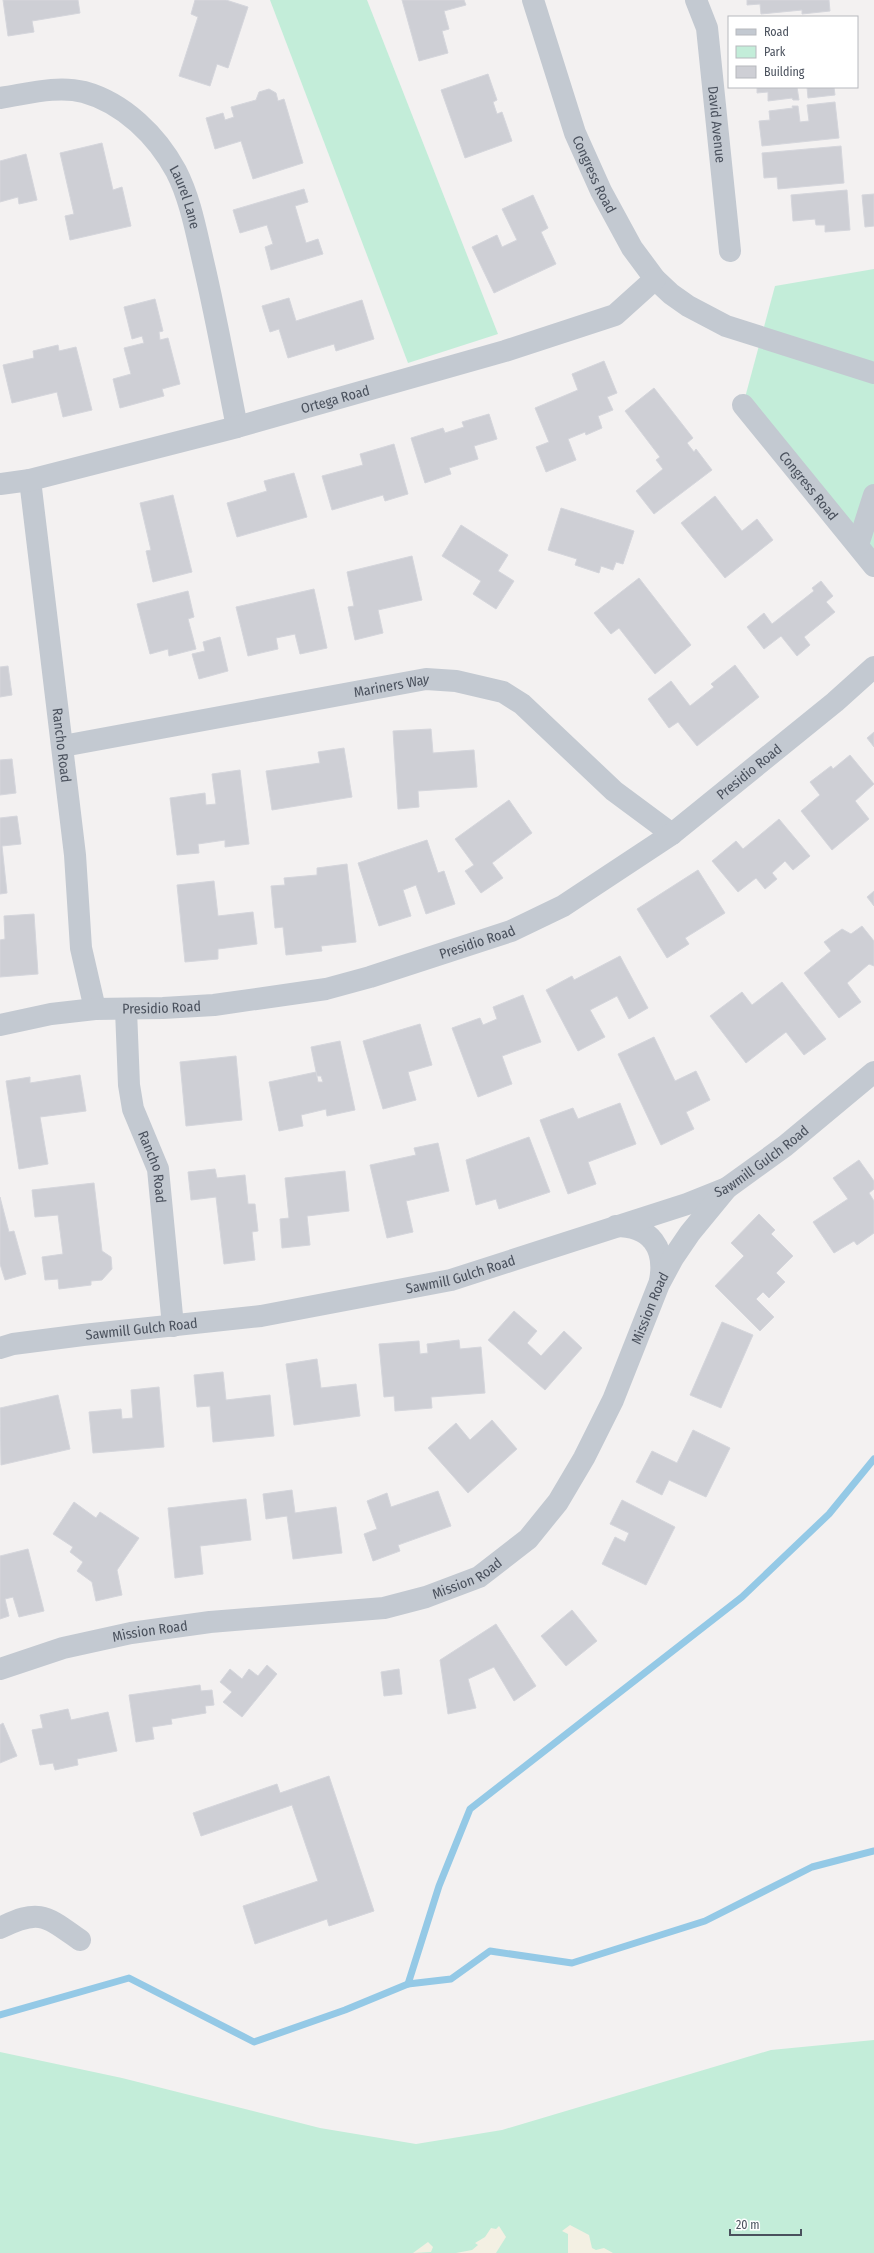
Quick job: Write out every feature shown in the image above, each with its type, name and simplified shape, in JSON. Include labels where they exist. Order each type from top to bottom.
[{"type":"street","name":"Congress Road","points":[[533,0],[575,133],[602,191],[632,248],[655,279],[671,294],[706,317],[765,340],[874,373]]},
{"type":"street","name":"David Avenue","points":[[696,0],[707,28],[730,251]]},
{"type":"street","name":"Laurel Lane","points":[[0,98],[59,89],[84,92],[110,102],[134,119],[158,143],[176,172],[194,221],[237,427]]},
{"type":"street","name":"Ortega Road","points":[[0,484],[30,480],[237,427],[505,351],[615,315],[655,279]]},
{"type":"street","name":"Congress Road","points":[[743,405],[874,566]]},
{"type":"street","name":"Rancho Road","points":[[30,480],[75,855],[81,948],[95,1009]]},
{"type":"street","points":[[858,545],[874,495]]},
{"type":"street","name":"Presidio Road","points":[[0,1024],[51,1014],[95,1009],[126,1010],[214,1005],[291,996],[326,989],[448,953],[512,932],[563,906],[672,834],[835,702],[874,667]]},
{"type":"street","name":"Mariners Way","points":[[63,746],[426,680],[456,681],[503,692],[522,704],[614,791],[672,834]]},
{"type":"street","name":"Rancho Road","points":[[126,1010],[129,1085],[133,1109],[158,1169],[173,1326]]},
{"type":"street","name":"Sawmill Gulch Road","points":[[0,1348],[14,1344],[83,1335],[261,1316],[451,1280],[614,1226],[688,1204],[727,1188],[785,1146],[874,1072]]},
{"type":"street","name":"Mission Road","points":[[0,1669],[63,1648],[131,1633],[210,1622],[384,1608],[426,1597],[479,1578],[528,1539],[558,1502],[584,1458],[613,1400],[659,1284],[673,1258],[690,1233],[727,1188]]},
{"type":"street","points":[[614,1226],[635,1227],[653,1242],[660,1254],[662,1266],[659,1284]]},
{"type":"street","points":[[0,1928],[21,1917],[42,1916],[80,1940]]},
{"type":"green space","points":[[270,0],[367,0],[498,334],[408,363]]},
{"type":"green space","points":[[874,269],[874,566],[743,405],[775,286]]},
{"type":"green space","points":[[874,2040],[874,2253],[0,2253],[0,2052],[122,2078],[320,2128],[416,2144],[502,2130],[771,2050]]},
{"type":"sand","points":[[570,2225],[589,2235],[592,2248],[596,2250],[604,2248],[613,2253],[568,2253],[568,2234],[562,2231]]},
{"type":"sand","points":[[499,2226],[506,2237],[496,2253],[456,2253],[472,2250],[478,2245],[475,2243],[485,2237],[491,2228],[496,2229]]},
{"type":"sand","points":[[428,2242],[433,2247],[431,2252],[413,2253]]},
{"type":"building","points":[[3,0],[78,0],[80,13],[32,21],[34,32],[8,36]]},
{"type":"building","points":[[195,0],[226,0],[248,7],[228,68],[217,64],[210,86],[179,76],[198,17],[191,14]]},
{"type":"building","points":[[402,0],[464,0],[466,5],[444,11],[449,29],[442,31],[448,53],[419,61]]},
{"type":"building","points":[[747,0],[829,0],[830,11],[802,14],[802,10],[761,14],[760,4],[747,5]]},
{"type":"building","points":[[488,74],[497,100],[493,102],[497,114],[502,112],[512,141],[465,158],[441,90]]},
{"type":"building","points":[[757,88],[797,88],[799,100],[793,100],[792,98],[768,101],[768,92],[757,93]]},
{"type":"building","points":[[807,88],[834,88],[835,95],[808,98]]},
{"type":"building","points":[[269,89],[276,93],[278,101],[284,99],[303,163],[253,179],[241,141],[215,149],[206,118],[223,113],[225,120],[234,117],[231,107],[256,100],[259,92]]},
{"type":"building","points":[[835,102],[839,138],[762,146],[759,121],[770,120],[769,111],[798,106],[800,122],[809,121],[807,105]]},
{"type":"building","points":[[102,143],[113,190],[122,187],[131,226],[70,240],[65,216],[74,214],[60,153]]},
{"type":"building","points":[[841,146],[844,183],[778,189],[777,177],[764,178],[762,153]]},
{"type":"building","points":[[26,154],[37,200],[19,204],[18,197],[0,202],[0,161]]},
{"type":"building","points":[[304,189],[308,202],[295,206],[306,243],[318,239],[323,254],[271,270],[265,247],[273,244],[267,225],[240,233],[233,210]]},
{"type":"building","points":[[847,190],[850,230],[825,232],[825,225],[816,225],[815,219],[793,221],[791,195]]},
{"type":"building","points":[[874,194],[874,226],[865,227],[862,195]]},
{"type":"building","points":[[533,195],[548,228],[541,232],[556,264],[494,293],[472,247],[497,235],[502,247],[517,240],[502,209]]},
{"type":"building","points":[[289,298],[296,321],[362,300],[374,339],[336,351],[334,344],[288,358],[279,329],[270,332],[262,306]]},
{"type":"building","points":[[155,299],[163,331],[159,332],[160,340],[168,338],[180,384],[162,389],[164,396],[120,408],[113,379],[131,374],[124,348],[144,343],[142,336],[132,339],[124,307]]},
{"type":"building","points":[[58,345],[59,351],[76,347],[92,410],[63,417],[57,392],[12,403],[3,365],[34,358],[33,351]]},
{"type":"building","points":[[604,361],[617,393],[607,397],[613,410],[598,416],[602,428],[586,435],[585,432],[568,439],[576,460],[546,472],[536,447],[549,442],[535,408],[578,390],[572,374]]},
{"type":"building","points":[[654,388],[693,438],[687,443],[694,452],[696,449],[712,470],[654,514],[636,491],[663,469],[656,460],[660,457],[625,411]]},
{"type":"building","points":[[489,414],[497,439],[474,446],[478,459],[449,468],[451,474],[425,483],[411,438],[443,428],[445,433],[464,427],[462,422]]},
{"type":"building","points":[[394,444],[408,494],[385,501],[383,495],[332,510],[322,476],[363,465],[360,454]]},
{"type":"building","points":[[294,473],[307,517],[237,537],[227,503],[267,491],[264,481]]},
{"type":"building","points":[[173,495],[192,572],[153,582],[146,551],[151,550],[140,503]]},
{"type":"building","points":[[715,496],[742,531],[757,519],[773,540],[725,578],[681,523]]},
{"type":"building","points":[[561,508],[634,531],[623,564],[616,562],[613,570],[601,566],[599,573],[575,565],[577,559],[548,550]]},
{"type":"building","points":[[461,525],[508,555],[498,571],[514,581],[496,609],[473,594],[481,581],[442,556]]},
{"type":"building","points":[[412,556],[422,600],[378,610],[383,633],[355,640],[348,607],[354,606],[347,572]]},
{"type":"building","points":[[639,578],[691,645],[655,674],[619,628],[611,634],[594,613]]},
{"type":"building","points":[[821,581],[833,596],[826,602],[835,612],[804,637],[810,645],[797,656],[781,636],[764,649],[747,627],[764,613],[772,624],[814,591],[812,588]]},
{"type":"building","points":[[314,589],[327,648],[300,654],[295,634],[276,638],[278,649],[248,656],[236,607]]},
{"type":"building","points":[[188,591],[194,617],[188,619],[196,649],[169,656],[168,649],[150,654],[137,604]]},
{"type":"building","points":[[220,637],[228,671],[199,679],[192,654],[205,651],[203,642]]},
{"type":"building","points":[[735,665],[759,697],[697,746],[678,722],[669,728],[648,699],[671,681],[690,706],[714,687],[711,684]]},
{"type":"building","points":[[8,666],[12,695],[0,697],[0,667]]},
{"type":"building","points":[[431,729],[433,753],[474,750],[477,787],[418,791],[419,807],[398,809],[393,731]]},
{"type":"building","points":[[874,732],[874,747],[867,738]]},
{"type":"building","points":[[344,748],[352,797],[272,810],[266,771],[320,763],[318,752]]},
{"type":"building","points":[[850,755],[874,784],[855,801],[869,819],[832,850],[801,811],[820,795],[810,782],[831,766],[833,769]]},
{"type":"building","points":[[12,759],[16,793],[0,795],[0,760]]},
{"type":"building","points":[[240,770],[249,844],[225,847],[225,840],[198,844],[199,853],[177,855],[170,798],[205,793],[206,805],[216,804],[212,774]]},
{"type":"building","points":[[509,800],[532,833],[492,863],[503,878],[481,893],[465,871],[474,865],[455,839]]},
{"type":"building","points":[[17,816],[21,844],[2,846],[7,893],[0,894],[0,818]]},
{"type":"building","points":[[779,819],[810,856],[793,870],[785,861],[772,873],[777,879],[765,889],[756,878],[738,892],[712,861],[736,841],[743,849]]},
{"type":"building","points":[[427,840],[438,873],[444,871],[455,904],[426,914],[416,885],[403,890],[411,916],[379,926],[358,863]]},
{"type":"building","points":[[347,864],[356,942],[321,946],[322,951],[286,955],[283,927],[275,928],[271,886],[285,885],[284,878],[317,875],[317,868]]},
{"type":"building","points":[[698,870],[725,913],[685,938],[689,944],[667,958],[637,909]]},
{"type":"building","points":[[214,881],[218,916],[253,912],[257,944],[218,949],[218,959],[185,962],[177,885]]},
{"type":"building","points":[[874,891],[874,906],[867,897]]},
{"type":"building","points":[[34,914],[38,974],[0,977],[0,940],[5,939],[4,916]]},
{"type":"building","points":[[862,926],[874,941],[874,966],[869,964],[847,983],[861,1002],[839,1018],[804,973],[831,951],[824,942],[842,929],[851,934]]},
{"type":"building","points":[[620,956],[648,1008],[629,1019],[617,996],[590,1010],[605,1037],[578,1051],[546,990],[572,976],[574,980]]},
{"type":"building","points":[[782,982],[826,1039],[804,1055],[786,1032],[746,1063],[710,1016],[742,992],[752,1005]]},
{"type":"building","points":[[523,995],[541,1042],[502,1056],[512,1084],[478,1097],[452,1028],[480,1018],[483,1025],[497,1019],[493,1007]]},
{"type":"building","points":[[420,1024],[432,1065],[408,1072],[416,1100],[383,1109],[363,1041]]},
{"type":"building","points":[[654,1037],[675,1081],[696,1071],[710,1100],[686,1112],[694,1129],[661,1145],[618,1054]]},
{"type":"building","points":[[340,1041],[355,1110],[327,1116],[326,1109],[301,1115],[303,1126],[279,1131],[269,1082],[316,1072],[318,1082],[323,1082],[321,1076],[317,1076],[311,1047]]},
{"type":"building","points":[[236,1056],[242,1120],[186,1126],[180,1062]]},
{"type":"building","points":[[80,1075],[86,1111],[40,1117],[48,1164],[19,1169],[6,1081],[30,1077],[30,1083]]},
{"type":"building","points":[[620,1103],[636,1144],[588,1162],[596,1184],[568,1194],[540,1120],[573,1108],[578,1119]]},
{"type":"building","points":[[529,1137],[550,1192],[499,1209],[496,1199],[476,1205],[466,1160]]},
{"type":"building","points":[[438,1143],[449,1191],[406,1201],[413,1232],[387,1238],[370,1165],[416,1155],[414,1148]]},
{"type":"building","points":[[859,1160],[874,1181],[874,1189],[869,1193],[874,1201],[874,1233],[857,1245],[854,1241],[834,1253],[813,1222],[848,1199],[833,1178]]},
{"type":"building","points":[[215,1169],[217,1178],[245,1175],[248,1204],[255,1204],[258,1231],[252,1232],[255,1260],[224,1264],[216,1197],[191,1200],[188,1172]]},
{"type":"building","points":[[345,1171],[349,1211],[307,1216],[310,1245],[282,1248],[280,1219],[289,1218],[285,1178]]},
{"type":"building","points":[[94,1183],[102,1251],[111,1257],[112,1269],[102,1280],[91,1281],[91,1285],[59,1289],[58,1279],[45,1280],[42,1257],[63,1254],[58,1215],[35,1217],[32,1190]]},
{"type":"building","points":[[0,1197],[9,1232],[14,1231],[26,1274],[5,1280],[0,1264]]},
{"type":"building","points":[[759,1214],[775,1230],[771,1234],[793,1256],[776,1273],[785,1282],[769,1298],[763,1292],[756,1299],[774,1317],[760,1331],[715,1286],[744,1256],[731,1243]]},
{"type":"building","points":[[514,1311],[537,1331],[527,1343],[541,1356],[564,1331],[582,1348],[545,1390],[488,1340]]},
{"type":"building","points":[[722,1322],[753,1335],[721,1408],[690,1395]]},
{"type":"building","points":[[459,1340],[460,1349],[481,1347],[485,1393],[431,1397],[432,1408],[395,1411],[394,1396],[384,1397],[379,1344],[419,1341],[420,1354],[428,1353],[427,1344]]},
{"type":"building","points":[[317,1359],[321,1388],[356,1384],[360,1416],[294,1425],[286,1364]]},
{"type":"building","points":[[223,1372],[226,1400],[270,1395],[274,1436],[213,1442],[210,1406],[197,1407],[194,1375]]},
{"type":"building","points":[[159,1387],[164,1447],[93,1453],[89,1412],[121,1409],[122,1419],[133,1418],[131,1390]]},
{"type":"building","points":[[58,1395],[70,1449],[1,1465],[0,1408]]},
{"type":"building","points":[[492,1420],[517,1449],[468,1493],[428,1448],[456,1423],[470,1440]]},
{"type":"building","points":[[693,1430],[730,1448],[706,1497],[669,1480],[662,1495],[636,1482],[652,1451],[677,1463]]},
{"type":"building","points":[[292,1490],[295,1513],[336,1507],[342,1553],[293,1559],[287,1516],[266,1519],[263,1494]]},
{"type":"building","points":[[438,1491],[451,1526],[398,1545],[400,1551],[373,1561],[364,1534],[377,1529],[367,1501],[387,1493],[391,1507]]},
{"type":"building","points":[[246,1499],[251,1540],[200,1546],[203,1574],[175,1578],[168,1508]]},
{"type":"building","points":[[622,1500],[675,1527],[646,1585],[602,1564],[615,1537],[625,1542],[629,1533],[610,1524]]},
{"type":"building","points":[[74,1502],[96,1518],[100,1512],[139,1538],[117,1570],[122,1595],[96,1601],[92,1582],[77,1571],[83,1562],[70,1552],[73,1547],[53,1534]]},
{"type":"building","points":[[28,1549],[44,1611],[19,1617],[13,1597],[5,1599],[9,1616],[0,1619],[0,1556]]},
{"type":"building","points":[[572,1610],[597,1641],[566,1666],[541,1636]]},
{"type":"building","points":[[496,1624],[536,1686],[514,1701],[494,1667],[468,1679],[476,1708],[448,1714],[440,1660]]},
{"type":"building","points":[[267,1665],[277,1674],[242,1717],[223,1702],[232,1692],[220,1682],[230,1669],[242,1679],[249,1669],[258,1676]]},
{"type":"building","points":[[399,1669],[402,1694],[384,1696],[381,1672]]},
{"type":"building","points":[[200,1685],[201,1691],[212,1690],[214,1705],[205,1706],[206,1713],[171,1719],[172,1724],[152,1727],[154,1739],[136,1742],[129,1695]]},
{"type":"building","points":[[68,1709],[71,1720],[108,1712],[117,1751],[77,1759],[78,1765],[55,1770],[53,1763],[40,1765],[32,1730],[43,1728],[40,1715]]},
{"type":"building","points":[[3,1723],[17,1756],[0,1763],[0,1725]]},
{"type":"building","points":[[329,1776],[374,1911],[329,1926],[327,1919],[255,1944],[243,1906],[318,1881],[292,1805],[201,1836],[193,1813],[277,1784],[280,1793]]},
{"type":"waterway","points":[[408,1984],[439,1886],[470,1809],[742,1597],[829,1514],[874,1459]]},
{"type":"waterway","points":[[0,2015],[129,1978],[254,2042],[345,2010],[408,1984],[451,1979],[490,1951],[572,1963],[705,1921],[812,1867],[874,1851]]}]
